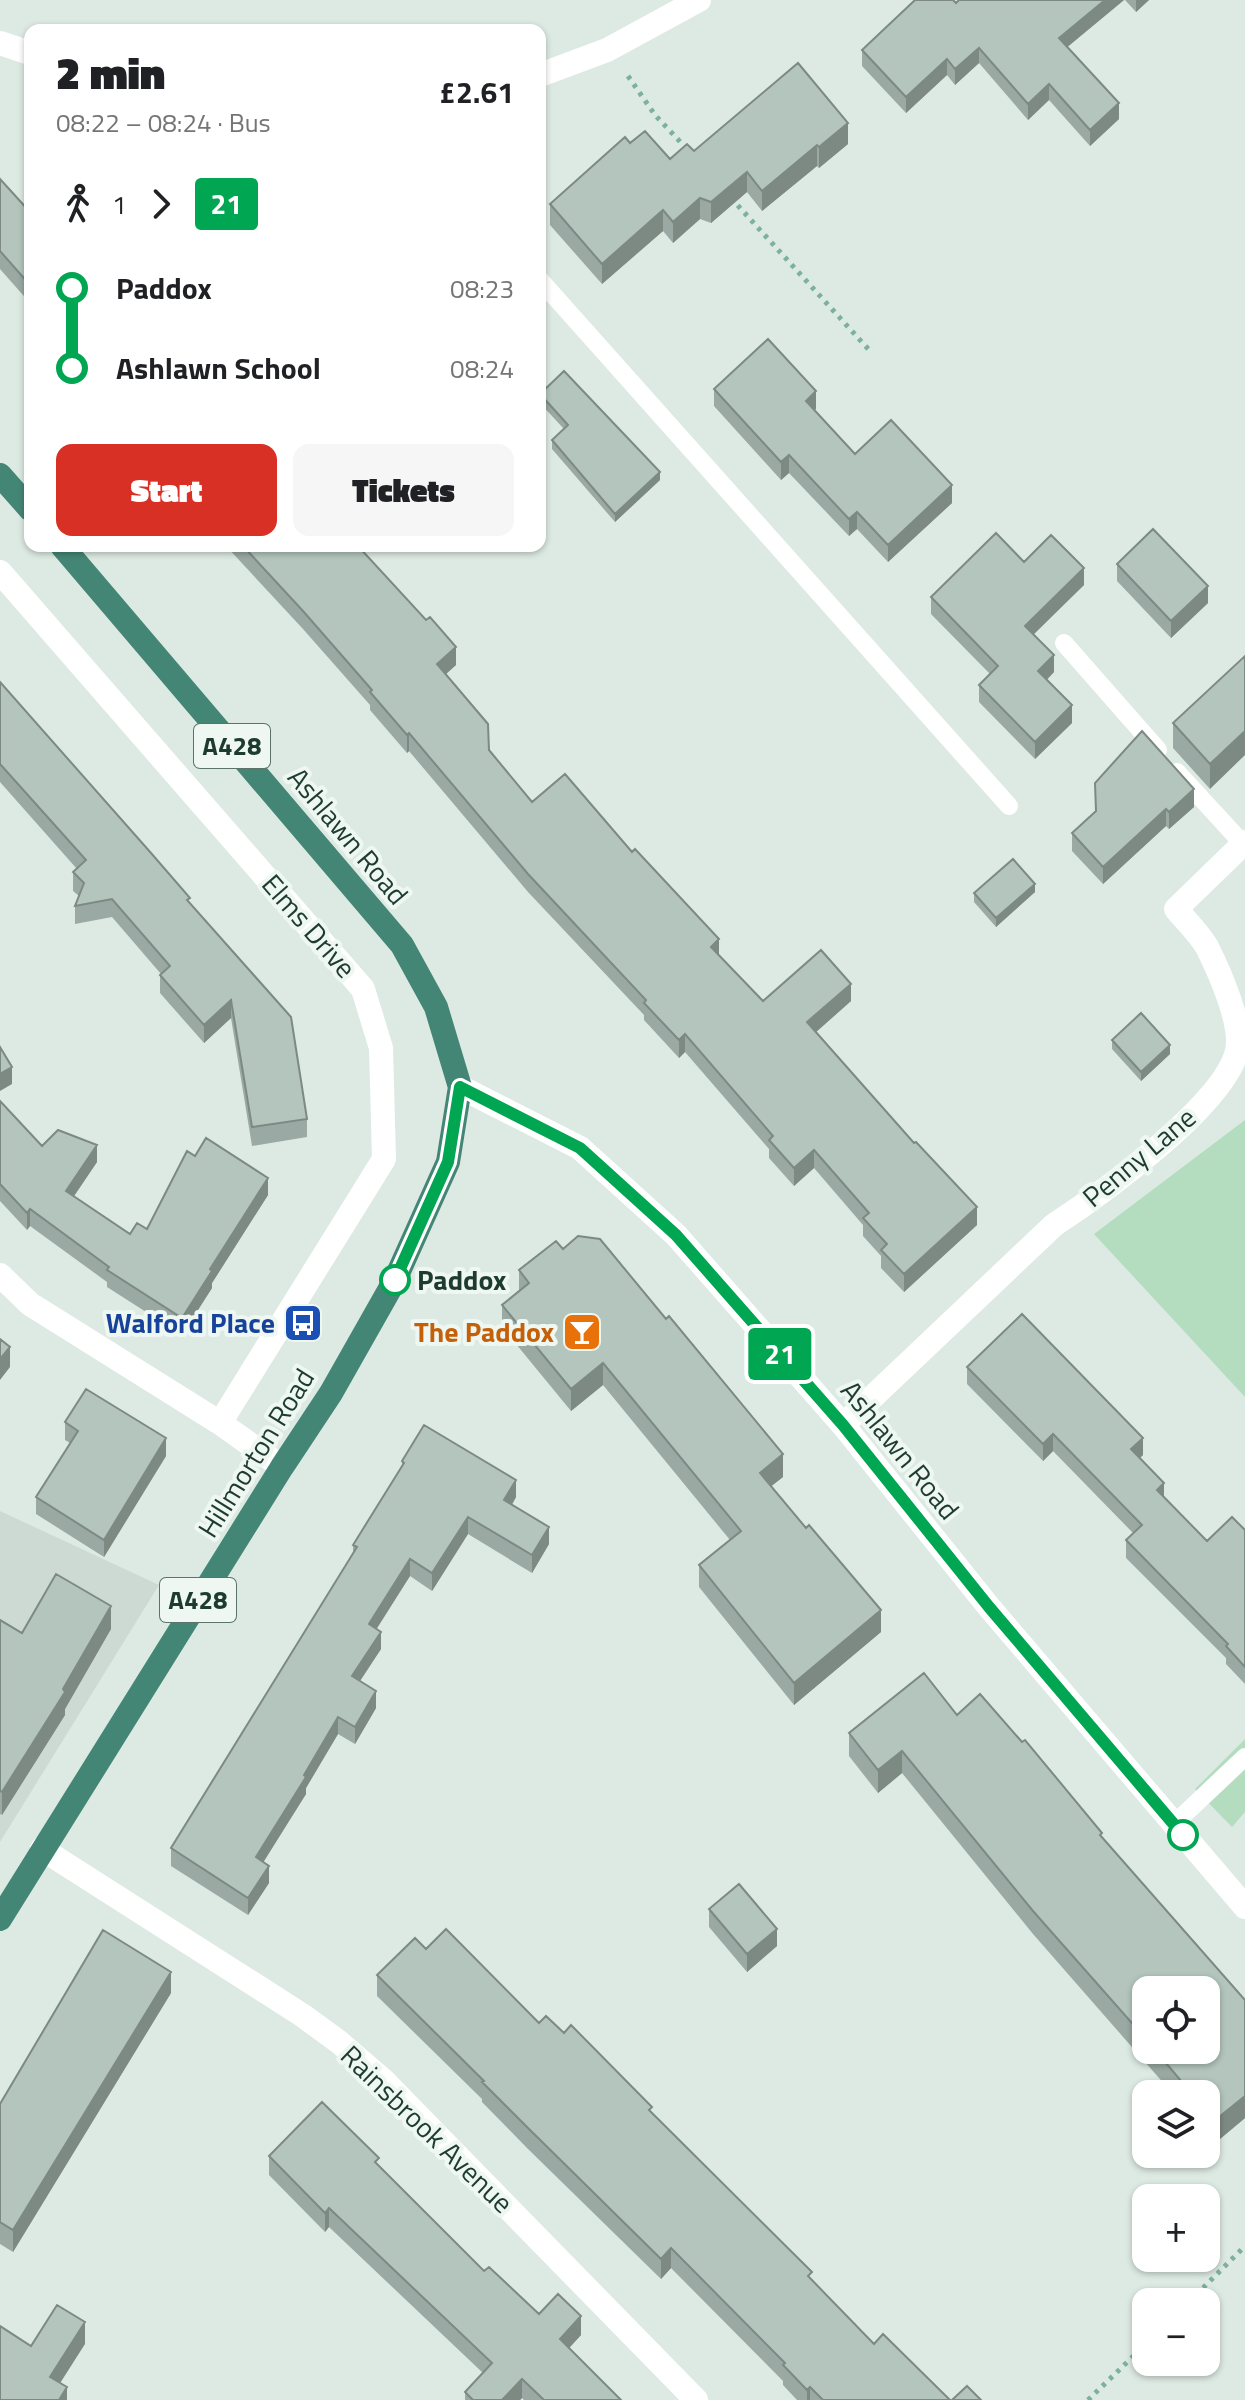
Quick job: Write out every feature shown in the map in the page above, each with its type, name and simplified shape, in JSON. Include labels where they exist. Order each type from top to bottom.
[{"type":"highway","points":[[0,475],[24,502]]},
{"type":"highway","name":"Ashlawn Road","points":[[67,552],[402,945]]},
{"type":"highway","name":"Hillmorton Road","points":[[4,1903],[42,1849],[331,1393],[395,1280],[448,1162],[460,1087],[436,1007],[402,945]]},
{"type":"street","points":[[546,73],[607,50],[699,0]]},
{"type":"street","points":[[0,43],[24,51]]},
{"type":"street","name":"Elms Drive","points":[[0,572],[363,989],[381,1048],[384,1159],[220,1423]]},
{"type":"street","name":"Penny Lane","points":[[843,1425],[1054,1225],[1093,1200],[1182,1126],[1221,1082],[1237,1051],[1237,1025],[1206,945],[1176,909],[1244,843]]},
{"type":"street","name":"Ashlawn Road","points":[[460,1087],[580,1148],[676,1235],[843,1425],[989,1607],[1245,1907]]},
{"type":"street","points":[[0,1275],[30,1304],[220,1423],[282,1467]]},
{"type":"street","name":"Rainsbrook Avenue","points":[[42,1849],[302,2015],[339,2042],[383,2080],[696,2400]]},
{"type":"lane","points":[[546,287],[1009,806]]},
{"type":"lane","points":[[1064,643],[1244,843]]},
{"type":"lane","points":[[1174,1824],[1245,1757]]},
{"type":"path","points":[[607,50],[655,115],[695,158]]},
{"type":"path","points":[[726,192],[870,351]]},
{"type":"path","points":[[1203,2288],[1245,2246]]},
{"type":"path","points":[[1088,2400],[1132,2358]]},
{"type":"shaded area","points":[[0,1511],[159,1585],[0,1842]]},
{"type":"green space","points":[[1245,1120],[1245,1397],[1094,1234]]},
{"type":"green space","points":[[1245,1739],[1245,1812],[1232,1827],[1195,1789]]},
{"type":"building","points":[[915,0],[953,0],[956,3],[959,0],[1105,0],[1059,38],[1119,103],[1090,130],[1049,84],[1028,104],[979,48],[955,69],[947,59],[906,97],[862,50]]},
{"type":"building","points":[[798,63],[848,123],[762,191],[747,172],[711,202],[700,198],[673,222],[663,210],[602,264],[550,204],[625,137],[630,143],[645,131],[670,159],[687,144],[694,151]]},
{"type":"building","points":[[0,179],[24,205],[24,278],[0,251]]},
{"type":"building","points":[[768,339],[816,391],[806,401],[855,454],[891,420],[952,485],[888,545],[857,512],[849,519],[789,455],[781,462],[714,389]]},
{"type":"building","points":[[564,371],[660,472],[615,514],[552,440],[568,425],[546,401],[546,388]]},
{"type":"building","points":[[1153,529],[1208,586],[1171,621],[1117,564]]},
{"type":"building","points":[[996,533],[1024,562],[1051,535],[1084,568],[1025,626],[1054,655],[1038,671],[1072,705],[1035,742],[979,685],[998,666],[931,597]]},
{"type":"building","points":[[249,552],[364,552],[426,620],[430,617],[456,647],[437,664],[488,724],[489,750],[532,802],[565,774],[632,852],[635,849],[719,939],[711,947],[763,1001],[821,950],[851,984],[807,1022],[914,1143],[977,1207],[904,1274],[881,1250],[887,1244],[863,1218],[869,1213],[814,1150],[794,1168],[769,1140],[773,1136],[685,1034],[679,1040],[644,1003],[646,1000],[528,874],[303,611]]},
{"type":"building","points":[[1245,656],[1245,731],[1210,764],[1173,723]]},
{"type":"building","points":[[0,682],[291,1017],[307,1119],[252,1127],[231,1000],[204,1025],[160,975],[170,966],[112,899],[75,906],[84,883],[73,872],[86,860],[0,764]]},
{"type":"building","points":[[1142,731],[1194,789],[1169,812],[1166,809],[1103,867],[1072,833],[1096,811],[1095,783]]},
{"type":"building","points":[[1013,859],[1035,884],[996,918],[974,893]]},
{"type":"building","points":[[1141,1013],[1170,1045],[1141,1072],[1112,1040]]},
{"type":"building","points":[[0,1047],[12,1067],[0,1074]]},
{"type":"building","points":[[0,1101],[42,1146],[58,1130],[97,1145],[66,1191],[130,1234],[137,1223],[147,1229],[187,1151],[195,1156],[206,1138],[268,1178],[182,1318],[107,1270],[109,1267],[30,1209],[27,1213],[0,1184]]},
{"type":"building","points":[[578,1236],[600,1239],[666,1319],[669,1316],[783,1454],[760,1473],[881,1610],[794,1683],[699,1565],[741,1531],[603,1363],[571,1389],[502,1305],[529,1283],[519,1270],[556,1241],[563,1249]]},
{"type":"building","points":[[1022,1314],[1143,1438],[1131,1449],[1164,1483],[1157,1490],[1207,1541],[1232,1517],[1245,1530],[1245,1667],[1226,1646],[1228,1644],[1126,1540],[1142,1525],[1053,1434],[1043,1444],[967,1367]]},
{"type":"building","points":[[0,1339],[10,1347],[0,1359]]},
{"type":"building","points":[[86,1389],[166,1438],[104,1540],[36,1497],[78,1431],[65,1422]]},
{"type":"building","points":[[424,1425],[516,1480],[504,1500],[549,1527],[532,1555],[468,1517],[432,1573],[410,1559],[369,1624],[381,1632],[352,1676],[376,1691],[355,1727],[338,1717],[304,1775],[306,1777],[256,1857],[269,1866],[248,1898],[171,1848],[357,1547],[353,1545]]},
{"type":"building","points":[[56,1574],[111,1606],[63,1689],[65,1692],[2,1792],[0,1620],[22,1633]]},
{"type":"building","points":[[924,1673],[957,1715],[980,1694],[1022,1742],[1025,1740],[1102,1833],[1100,1835],[1245,2000],[1245,2096],[1220,2116],[1220,2080],[1180,2080],[1167,2064],[1220,2064],[1220,1976],[1132,1976],[1132,2023],[1033,1911],[902,1751],[878,1770],[849,1733]]},
{"type":"building","points":[[739,1884],[777,1929],[747,1954],[709,1909]]},
{"type":"building","points":[[446,1929],[539,2023],[546,2016],[564,2033],[571,2025],[652,2107],[649,2110],[812,2272],[808,2276],[874,2344],[883,2334],[950,2400],[823,2400],[810,2387],[807,2390],[783,2365],[785,2363],[671,2248],[661,2259],[377,1975],[415,1938],[426,1949]]},
{"type":"building","points":[[103,1930],[171,1972],[13,2230],[0,2222],[0,2104]]},
{"type":"building","points":[[322,2102],[379,2158],[375,2162],[484,2271],[489,2267],[539,2314],[558,2294],[581,2316],[560,2339],[621,2400],[544,2400],[522,2379],[502,2400],[473,2400],[465,2392],[492,2363],[329,2208],[325,2213],[269,2156]]},
{"type":"building","points":[[57,2305],[85,2322],[50,2377],[67,2387],[59,2400],[0,2400],[0,2326],[31,2346]]},
{"type":"building","points":[[967,2386],[981,2400],[952,2400]]},
{"type":"bus line","name":"21","points":[[395,1280],[448,1162],[460,1087],[580,1148],[676,1235],[843,1425],[989,1607],[1183,1835]]},
{"type":"place","name":"Paddox","points":[[395,1280]]},
{"type":"place","name":"Walford Place","points":[[303,1323]]},
{"type":"place","name":"The Paddox","points":[[582,1332]]}]
